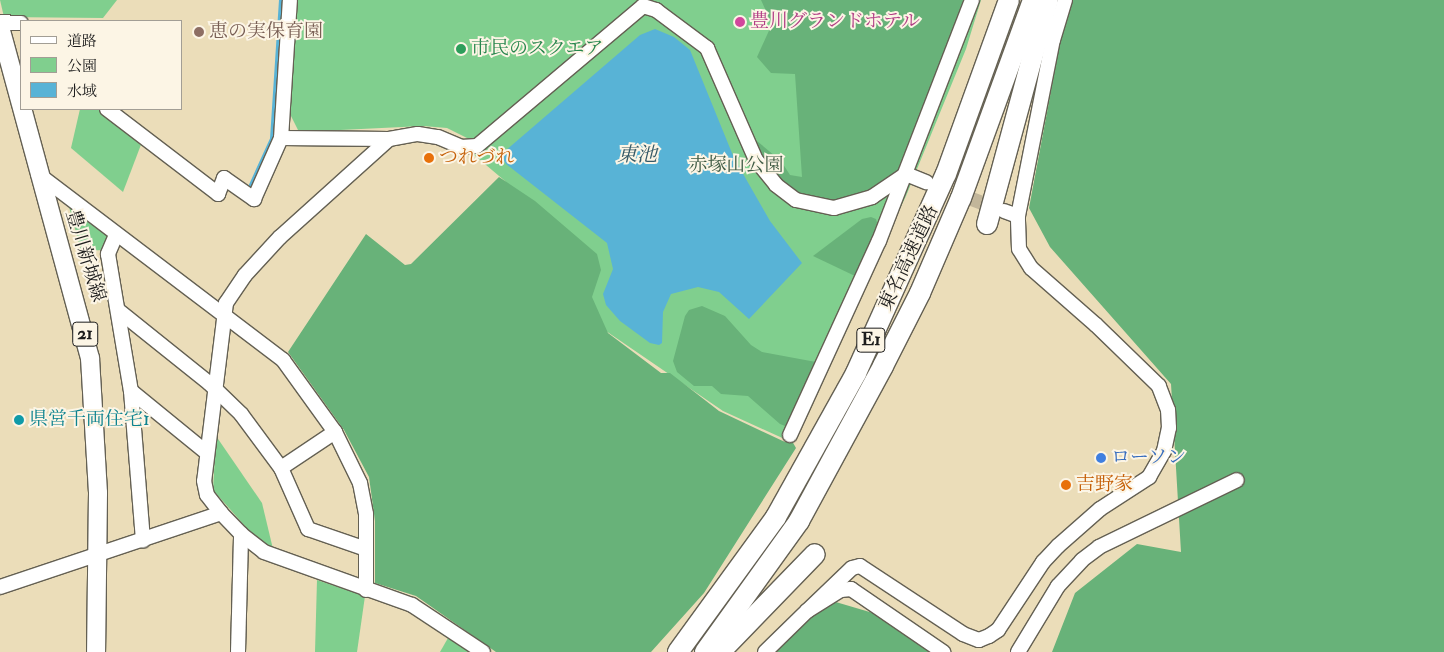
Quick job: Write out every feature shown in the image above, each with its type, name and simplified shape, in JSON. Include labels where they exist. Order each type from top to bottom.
[{"type":"highway","name":"東名高速道路","points":[[678,652],[776,517],[856,373],[946,174],[1009,0]]},
{"type":"highway","name":"東名高速道路","points":[[705,652],[799,520],[892,350],[961,198],[1034,0]]},
{"type":"highway","points":[[987,224],[1048,0]]},
{"type":"highway","points":[[720,652],[815,554]]},
{"type":"main road","name":"豊川新城線","points":[[0,27],[20,104]]},
{"type":"main road","name":"豊川新城線","points":[[21,110],[38,174],[83,324],[90,358],[98,493],[96,652]]},
{"type":"street","points":[[108,110],[218,194],[224,178],[254,199],[281,138],[290,0]]},
{"type":"street","points":[[790,435],[851,306],[906,174],[972,0]]},
{"type":"street","points":[[765,652],[852,568],[860,566],[963,634],[979,640],[989,636],[998,630],[1044,562],[1058,546],[1100,509],[1137,487],[1158,465],[1169,428],[1168,410],[1158,386],[1096,324],[1031,268],[1019,249],[1018,216],[1053,40],[1065,0]]},
{"type":"street","points":[[281,138],[389,139],[418,134],[438,137],[461,147],[477,146],[643,6],[656,10],[707,48],[756,160],[776,185],[796,200],[822,208],[845,206],[880,193],[906,174]]},
{"type":"street","points":[[0,22],[20,23]]},
{"type":"street","points":[[389,139],[274,243],[240,282],[226,304],[204,482],[207,496],[240,534],[276,558],[412,605],[483,652]]},
{"type":"street","points":[[38,174],[116,236],[283,360],[335,432],[360,483],[366,514],[366,590]]},
{"type":"street","points":[[906,174],[926,182]]},
{"type":"street","points":[[1004,211],[1018,216]]},
{"type":"street","points":[[116,236],[108,254],[131,391],[143,541]]},
{"type":"street","points":[[119,311],[241,414],[281,468],[308,529],[366,549]]},
{"type":"street","points":[[131,391],[207,452]]},
{"type":"street","points":[[281,468],[335,432]]},
{"type":"street","points":[[1018,652],[1067,574],[1099,547],[1237,480]]},
{"type":"street","points":[[0,587],[97,553],[143,541],[222,513]]},
{"type":"street","points":[[238,652],[240,534]]},
{"type":"street","points":[[807,611],[841,590],[851,589],[943,652]]},
{"type":"green space","points":[[0,0],[117,0],[103,18],[4,17]]},
{"type":"green space","name":"赤塚山公園","points":[[298,0],[981,0],[966,49],[906,196],[789,441],[723,411],[603,329],[505,181],[473,154],[469,139],[447,128],[423,126],[299,132],[290,114]]},
{"type":"green space","points":[[761,0],[963,0],[948,49],[901,170],[871,194],[819,204],[783,185],[759,151],[757,141],[781,161],[790,175],[802,177],[795,74],[771,73],[757,57],[772,24]]},
{"type":"green space","points":[[1073,0],[1444,0],[1444,652],[1052,652],[1075,593],[1137,544],[1181,552],[1171,384],[1050,247],[1029,208],[1063,27]]},
{"type":"green space","points":[[80,110],[101,110],[142,142],[123,192],[71,148]]},
{"type":"green space","points":[[499,177],[535,201],[597,254],[601,270],[592,297],[608,333],[661,373],[670,373],[719,411],[785,442],[792,441],[796,448],[704,593],[651,652],[496,652],[416,596],[375,583],[375,521],[369,477],[344,430],[288,352],[366,234],[405,265],[411,264]]},
{"type":"green space","points":[[68,203],[106,233],[108,239],[104,250],[81,251]]},
{"type":"green space","points":[[871,217],[876,219],[878,226],[855,276],[813,256],[862,219]]},
{"type":"green space","points":[[702,306],[725,316],[751,345],[762,352],[816,362],[792,421],[785,426],[780,424],[748,396],[721,394],[712,386],[694,386],[677,372],[673,361],[685,316],[689,310]]},
{"type":"green space","points":[[216,436],[262,503],[273,549],[251,533],[213,490]]},
{"type":"green space","points":[[317,580],[365,596],[357,652],[315,652]]},
{"type":"green space","points":[[829,600],[873,613],[933,652],[773,652]]},
{"type":"green space","points":[[448,638],[458,643],[473,652],[440,652]]},
{"type":"water","name":"東池","points":[[655,29],[674,37],[690,50],[734,158],[770,221],[802,263],[749,319],[719,292],[698,287],[671,294],[663,312],[662,343],[659,345],[650,343],[620,321],[606,305],[603,294],[613,269],[607,243],[506,164],[502,158],[504,152],[640,35]]},
{"type":"waterway","points":[[251,185],[272,139],[281,0]]},
{"type":"tunnel","points":[[932,184],[998,209]]},
{"type":"place","name":"豊川グランドホテル","points":[[740,22]]},
{"type":"place","name":"恵の実保育園","points":[[199,32]]},
{"type":"place","name":"市民のスクエア","points":[[461,49]]},
{"type":"place","name":"つれづれ","points":[[429,158]]},
{"type":"place","name":"県営千両住宅1","points":[[19,420]]},
{"type":"place","name":"ローソン","points":[[1101,458]]},
{"type":"place","name":"吉野家","points":[[1066,485]]}]
